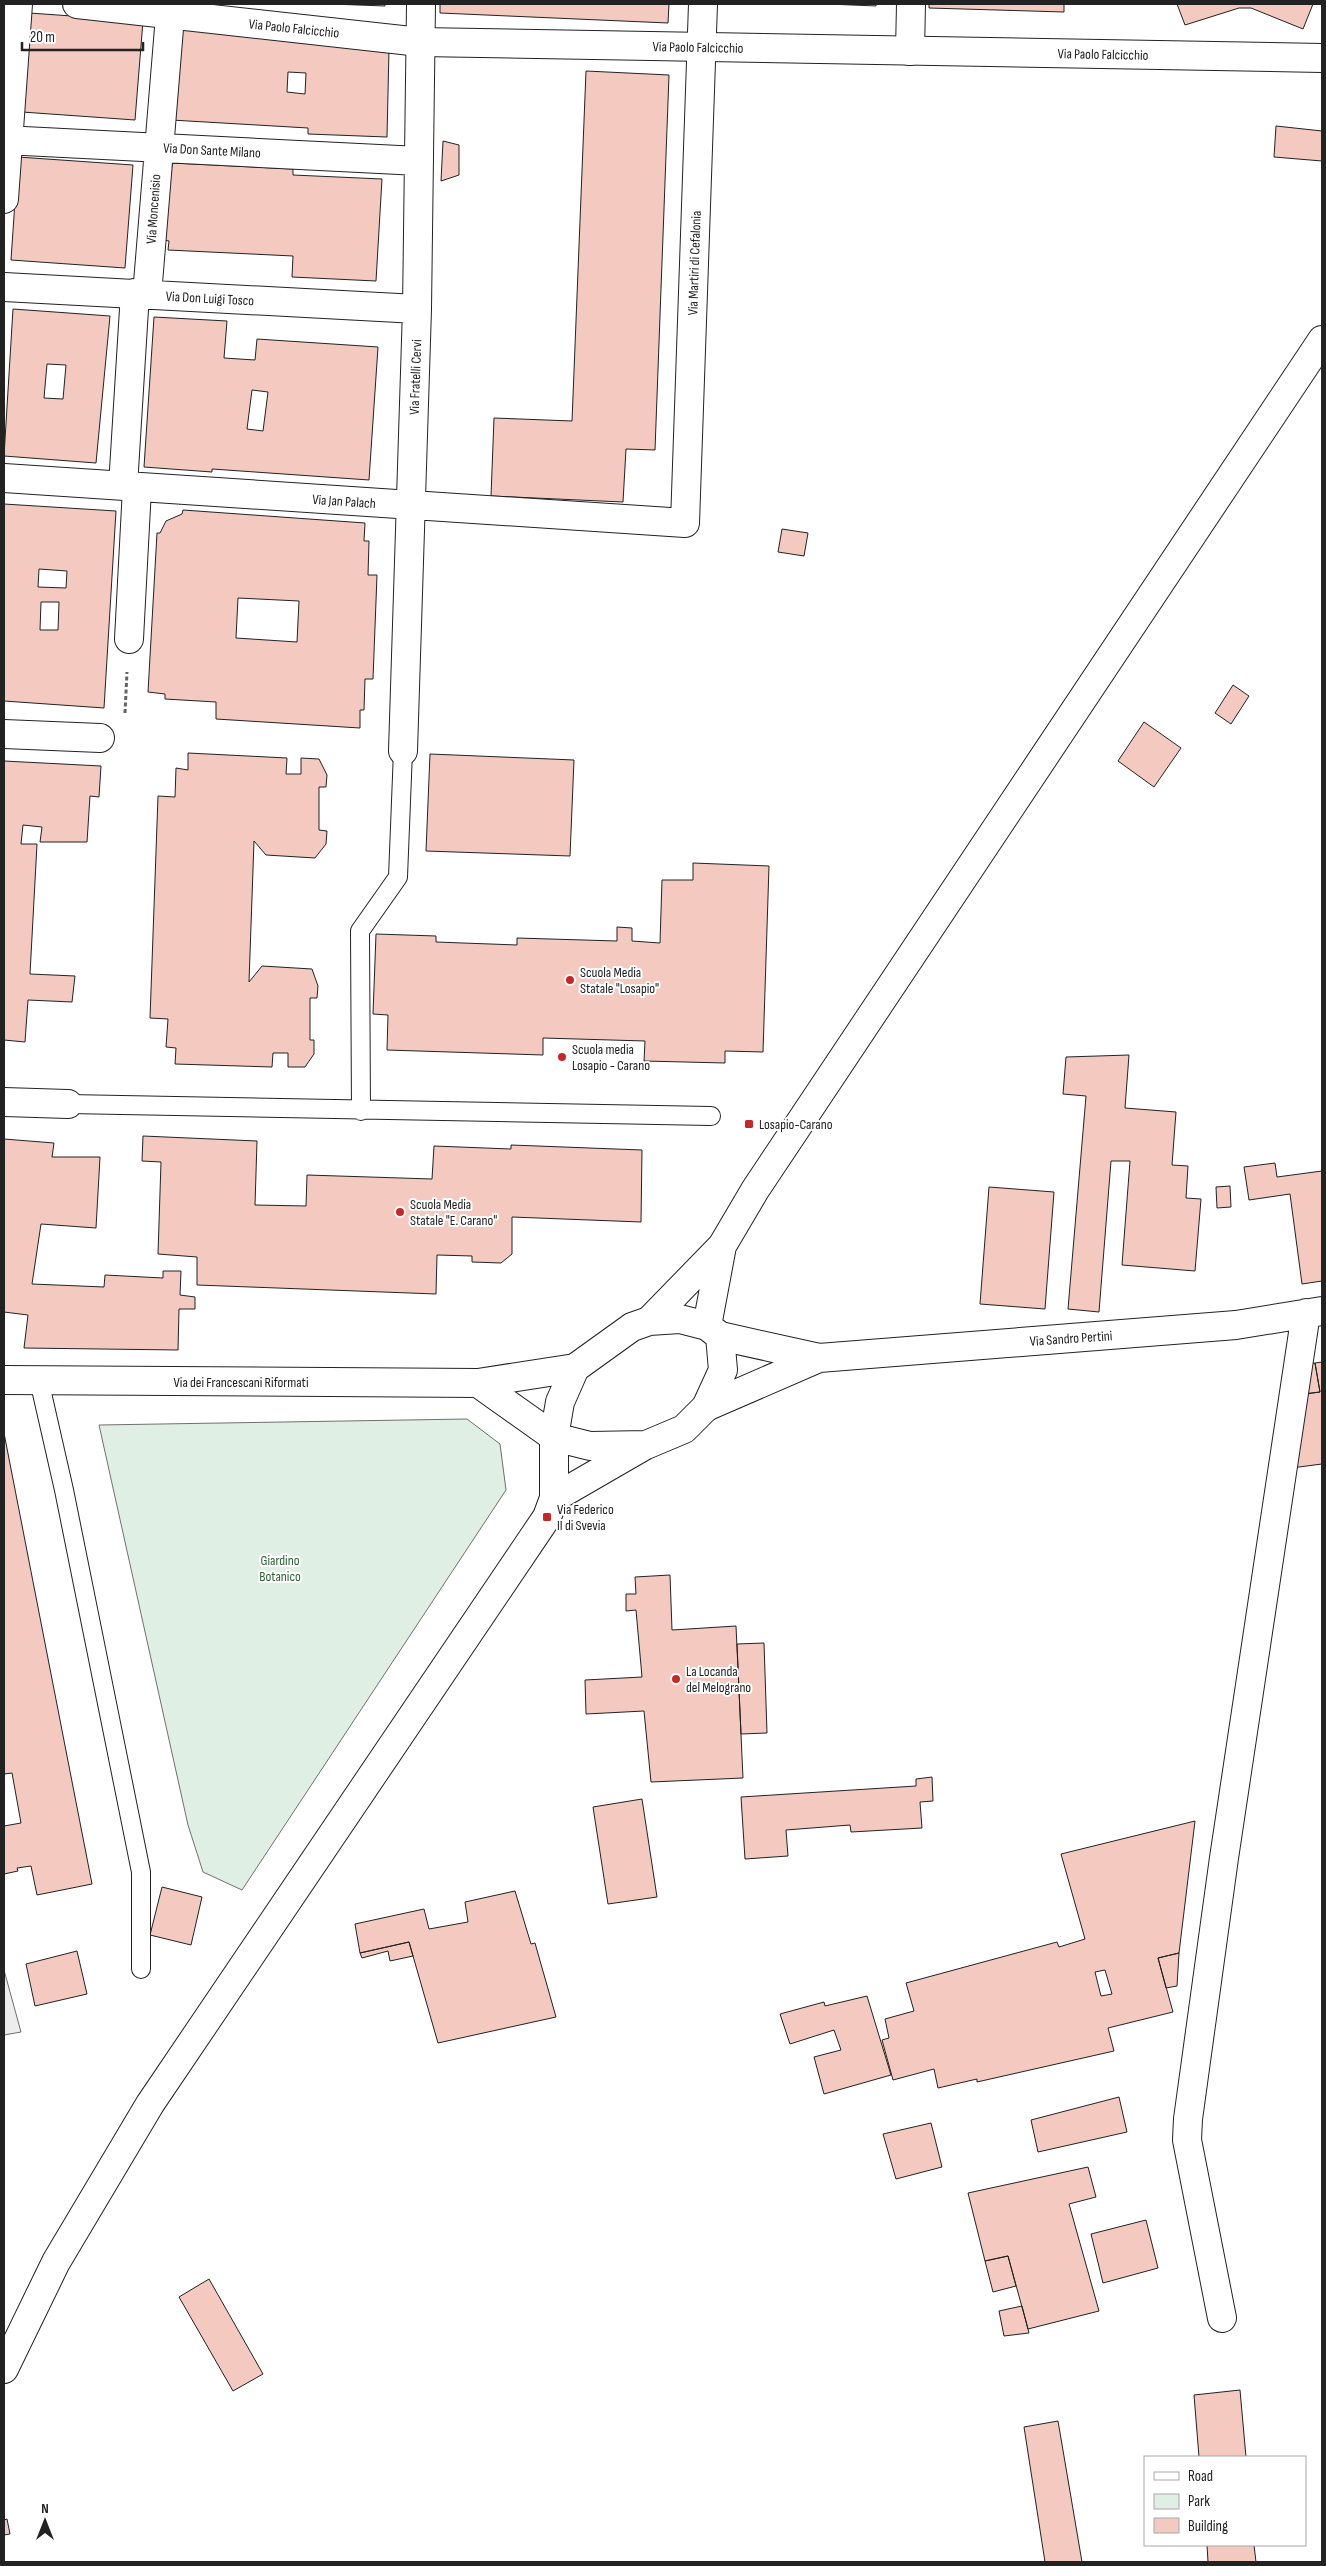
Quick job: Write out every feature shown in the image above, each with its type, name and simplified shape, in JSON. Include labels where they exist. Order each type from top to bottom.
[{"type":"street","points":[[4,199],[6,140],[18,4]]},
{"type":"street","name":"Via Paolo Falcicchio","points":[[77,4],[170,9],[420,42],[1322,58]]},
{"type":"street","name":"Via Fratelli Cervi","points":[[403,751],[417,309],[421,4]]},
{"type":"street","name":"Via Martiri di Cefalonia","points":[[685,523],[703,4]]},
{"type":"street","points":[[910,51],[911,4]]},
{"type":"street","name":"Via Moncenisio","points":[[129,639],[130,487],[141,294],[158,148],[170,9]]},
{"type":"street","name":"Via Don Sante Milano","points":[[6,140],[419,161]]},
{"type":"street","name":"Via Don Luigi Tosco","points":[[4,287],[417,309]]},
{"type":"street","points":[[648,1321],[722,1246],[760,1182],[1322,340]]},
{"type":"street","name":"Via Jan Palach","points":[[4,478],[685,523]]},
{"type":"street","points":[[4,734],[100,738]]},
{"type":"street","points":[[4,1102],[68,1104]]},
{"type":"street","points":[[554,1498],[646,1445],[684,1429],[706,1407],[723,1370],[714,1331],[722,1246]]},
{"type":"street","points":[[1222,2318],[1187,2140],[1188,2119],[1225,1849],[1314,1312]]},
{"type":"street","name":"Via Sandro Pertini","points":[[819,1358],[1236,1325],[1314,1312]]},
{"type":"street","points":[[4,2370],[56,2262],[150,2104],[547,1517],[554,1498],[554,1437],[560,1402],[575,1368],[632,1327],[648,1321],[680,1319],[714,1331],[819,1358]]},
{"type":"street","points":[[706,1407],[819,1358]]},
{"type":"street","name":"Via dei Francescani Riformati","points":[[4,1380],[478,1383],[575,1368]]},
{"type":"street","points":[[478,1383],[554,1437],[590,1446],[646,1445]]},
{"type":"lane","points":[[361,1111],[360,931],[398,877],[403,751]]},
{"type":"lane","points":[[68,1104],[361,1111],[711,1116]]},
{"type":"lane","points":[[39,1380],[64,1490],[141,1872],[141,1969]]},
{"type":"path","points":[[124,718],[129,639]]},
{"type":"green space","name":"Giardino Botanico","points":[[467,1419],[500,1444],[506,1490],[242,1890],[203,1872],[188,1825],[99,1425]]},
{"type":"shaded area","points":[[4,1970],[21,2032],[4,2035]]},
{"type":"building","points":[[331,4],[385,4],[385,6]]},
{"type":"building","points":[[440,4],[669,4],[668,23],[440,13]]},
{"type":"building","points":[[828,4],[876,4],[876,6]]},
{"type":"building","points":[[929,4],[1064,4],[1064,12],[929,8]]},
{"type":"building","points":[[1177,4],[1313,4],[1303,29],[1251,8],[1239,8],[1185,25]]},
{"type":"building","points":[[29,13],[143,21],[135,120],[22,112]]},
{"type":"building","points":[[180,26],[389,49],[387,137],[308,134],[308,128],[171,120]],"holes":[[[288,72],[306,73],[305,94],[287,92]]]},
{"type":"building","points":[[586,71],[669,75],[655,450],[626,449],[623,502],[491,496],[494,418],[572,421]]},
{"type":"building","points":[[1276,126],[1322,131],[1322,161],[1274,157]]},
{"type":"building","points":[[443,141],[459,145],[459,175],[441,181]]},
{"type":"building","points":[[18,157],[133,165],[125,268],[11,260]]},
{"type":"building","points":[[172,163],[293,169],[293,175],[382,179],[376,281],[292,277],[293,256],[168,250],[169,241],[163,240],[167,167],[172,167]]},
{"type":"building","points":[[13,309],[110,316],[96,463],[4,456]],"holes":[[[47,364],[66,365],[63,399],[44,398]]]},
{"type":"building","points":[[154,317],[227,321],[224,358],[255,360],[257,339],[378,347],[369,480],[212,469],[212,472],[144,467]],"holes":[[[252,390],[268,392],[263,431],[247,429]]]},
{"type":"building","points":[[4,504],[116,511],[104,708],[4,701]],"holes":[[[39,569],[67,571],[66,588],[38,587]],[[41,602],[59,602],[58,630],[40,630]]]},
{"type":"building","points":[[183,510],[365,523],[364,541],[369,541],[368,575],[377,575],[373,679],[365,679],[364,710],[360,710],[360,728],[216,719],[216,702],[165,699],[165,694],[148,692],[157,533],[160,533],[166,521],[182,514]],"holes":[[[238,598],[299,601],[297,642],[236,638]]]},
{"type":"building","points":[[782,529],[808,533],[804,556],[778,552]]},
{"type":"building","points":[[1233,685],[1249,696],[1231,724],[1215,713]]},
{"type":"building","points":[[1144,722],[1181,748],[1154,787],[1118,761]]},
{"type":"building","points":[[188,753],[287,758],[286,774],[301,774],[301,758],[319,759],[327,775],[326,787],[319,787],[319,830],[327,831],[326,844],[315,858],[266,855],[254,841],[249,982],[262,966],[312,969],[318,986],[317,998],[310,998],[310,1040],[314,1040],[314,1054],[305,1067],[288,1067],[288,1053],[273,1053],[272,1067],[175,1064],[176,1048],[166,1047],[168,1019],[150,1018],[158,796],[175,797],[176,768],[188,770]]},
{"type":"building","points":[[430,754],[574,760],[570,856],[426,851]]},
{"type":"building","points":[[4,761],[101,766],[99,797],[90,796],[87,842],[40,842],[42,827],[23,825],[21,844],[37,844],[30,974],[75,976],[72,1002],[28,1000],[25,1042],[4,1040]]},
{"type":"building","name":"Scuola Media Statale \"Losapio\"","points":[[693,863],[769,866],[763,1052],[725,1051],[725,1063],[644,1061],[645,1041],[543,1038],[543,1055],[387,1050],[388,1015],[373,1014],[376,934],[436,936],[436,942],[517,945],[517,938],[617,941],[617,927],[632,928],[632,941],[660,943],[662,880],[693,880]]},
{"type":"building","points":[[1129,1055],[1125,1108],[1176,1112],[1172,1165],[1188,1166],[1186,1198],[1201,1199],[1195,1271],[1122,1265],[1130,1161],[1111,1161],[1099,1312],[1068,1309],[1086,1096],[1063,1094],[1066,1057]]},
{"type":"building","name":"Scuola Media Statale \"E. Carano\"","points":[[143,1136],[257,1141],[255,1205],[306,1206],[307,1175],[432,1179],[434,1146],[511,1149],[511,1145],[642,1150],[641,1222],[512,1217],[512,1254],[501,1263],[472,1262],[472,1256],[437,1255],[436,1294],[197,1285],[197,1257],[158,1254],[161,1162],[142,1161]]},
{"type":"building","points":[[4,1139],[54,1143],[52,1157],[100,1157],[96,1228],[41,1224],[32,1284],[104,1287],[105,1275],[163,1278],[163,1271],[181,1271],[180,1295],[195,1297],[195,1309],[179,1309],[178,1350],[24,1348],[28,1315],[4,1312]]},
{"type":"building","points":[[1275,1163],[1277,1177],[1322,1171],[1322,1281],[1302,1284],[1290,1194],[1249,1200],[1244,1167]]},
{"type":"building","points":[[1230,1186],[1231,1207],[1217,1208],[1216,1187]]},
{"type":"building","points":[[989,1187],[1054,1192],[1045,1309],[980,1304]]},
{"type":"building","points":[[1322,1362],[1322,1464],[1291,1468],[1304,1394],[1320,1392],[1315,1363]]},
{"type":"building","points":[[1315,1363],[1320,1392],[1304,1394],[1306,1364]]},
{"type":"building","points":[[4,1433],[92,1884],[37,1895],[31,1866],[17,1868],[18,1871],[4,1874],[4,1826],[21,1823],[12,1773],[4,1774]]},
{"type":"building","name":"La Locanda del Melograno","points":[[670,1575],[672,1630],[736,1626],[743,1778],[651,1782],[644,1711],[586,1714],[585,1680],[642,1677],[636,1610],[626,1611],[626,1594],[636,1594],[635,1577]]},
{"type":"building","points":[[764,1643],[767,1733],[741,1734],[737,1644]]},
{"type":"building","points":[[932,1777],[933,1801],[920,1802],[922,1828],[851,1832],[850,1825],[786,1830],[788,1856],[745,1859],[741,1797],[916,1786],[916,1779]]},
{"type":"building","points":[[642,1799],[657,1897],[608,1904],[593,1807]]},
{"type":"building","points":[[1195,1821],[1179,1953],[1158,1958],[1173,2012],[1108,2028],[1114,2051],[977,2082],[977,2079],[938,2088],[934,2069],[893,2080],[882,2040],[889,2038],[885,2019],[914,2011],[906,1983],[1057,1942],[1059,1947],[1085,1939],[1061,1854]],"holes":[[[1105,1970],[1112,1994],[1101,1996],[1095,1972]]]},
{"type":"building","points":[[162,1887],[202,1897],[191,1945],[150,1935]]},
{"type":"building","points":[[515,1891],[531,1944],[535,1943],[556,2017],[438,2043],[409,1942],[360,1953],[355,1924],[424,1909],[429,1929],[468,1922],[465,1902]]},
{"type":"building","points":[[409,1942],[413,1956],[390,1961],[388,1951],[362,1958],[360,1953]]},
{"type":"building","points":[[77,1951],[87,1994],[35,2006],[26,1964]]},
{"type":"building","points":[[1179,1953],[1177,1986],[1166,1988],[1158,1958]]},
{"type":"building","points":[[867,1996],[891,2075],[824,2094],[814,2057],[841,2050],[834,2030],[790,2044],[780,2014],[824,2002],[825,2006]]},
{"type":"building","points":[[1119,2097],[1127,2132],[1038,2152],[1031,2120]]},
{"type":"building","points":[[931,2123],[942,2167],[896,2179],[883,2134]]},
{"type":"building","points":[[1088,2167],[1096,2197],[1069,2204],[1099,2311],[1028,2329],[1008,2256],[985,2261],[968,2193]]},
{"type":"building","points":[[1146,2220],[1158,2268],[1103,2283],[1091,2234]]},
{"type":"building","points":[[1008,2256],[1016,2286],[993,2292],[985,2261]]},
{"type":"building","points":[[209,2279],[263,2374],[233,2391],[179,2297]]},
{"type":"building","points":[[1022,2306],[1029,2333],[1004,2336],[999,2311]]},
{"type":"building","points":[[1240,2390],[1246,2456],[1199,2456],[1194,2395]]},
{"type":"building","points":[[1058,2421],[1082,2562],[1045,2562],[1024,2427]]},
{"type":"building","points":[[7,2519],[10,2534],[4,2535],[4,2520]]},
{"type":"building","points":[[1207,2546],[1254,2546],[1256,2562],[1208,2562]]},
{"type":"place","name":"Scuola Media Statale \"Losapio\"","points":[[570,980]]},
{"type":"place","name":"Scuola media Losapio - Carano","points":[[562,1057]]},
{"type":"place","name":"Losapio-Carano","points":[[749,1124]]},
{"type":"place","name":"Scuola Media Statale \"E. Carano\"","points":[[400,1212]]},
{"type":"place","name":"Via Federico II di Svevia","points":[[547,1517]]},
{"type":"place","name":"La Locanda del Melograno","points":[[676,1679]]}]
